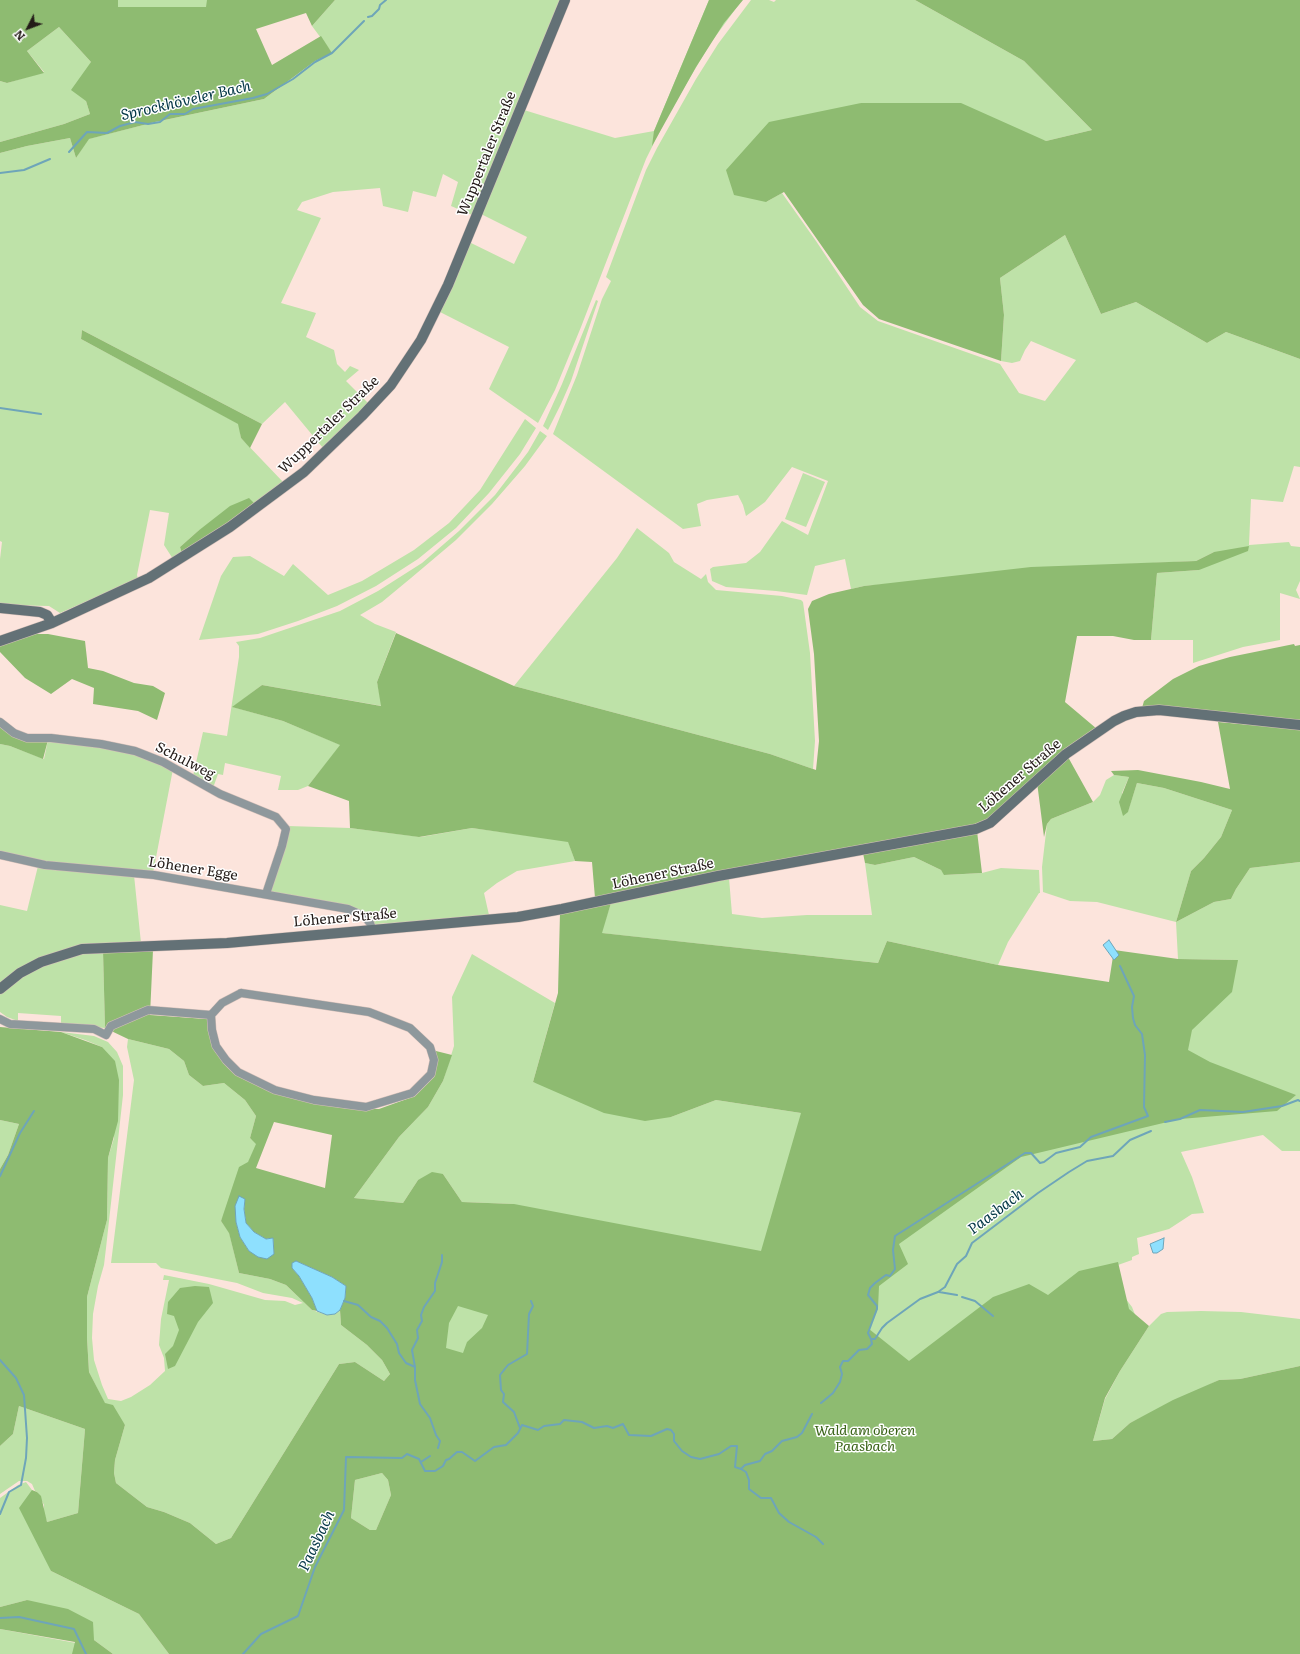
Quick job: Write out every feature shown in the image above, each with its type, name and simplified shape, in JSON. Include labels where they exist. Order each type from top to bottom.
[{"type":"street","name":"Wuppertaler Straße","points":[[0,641],[52,623],[149,578],[258,508],[304,472],[362,416],[391,385],[421,340],[448,284],[565,0]]},
{"type":"street","points":[[0,608],[40,612],[47,615],[52,623]]},
{"type":"street","name":"Löhener Straße","points":[[0,988],[20,973],[41,962],[82,949],[227,942],[518,917],[718,876],[976,829],[990,823],[1066,754],[1119,718],[1136,712],[1159,710],[1300,726]]},
{"type":"street","name":"Schulweg","points":[[0,722],[14,733],[27,738],[51,738],[101,744],[135,752],[163,762],[220,794],[276,817],[286,829],[266,894]]},
{"type":"street","name":"Löhener Egge","points":[[0,855],[45,865],[154,875],[348,909],[364,916],[370,923],[372,929]]},
{"type":"street","points":[[241,993],[369,1012],[410,1028],[430,1047],[434,1060],[431,1074],[412,1093],[366,1107],[314,1100],[275,1090],[238,1072],[226,1060],[216,1046],[212,1030],[211,1015],[222,1003],[241,993]]},
{"type":"street","points":[[0,1019],[10,1024],[94,1029],[106,1035],[111,1026],[148,1010],[211,1015]]},
{"type":"green space","points":[[0,0],[118,0],[118,7],[206,7],[207,0],[335,0],[312,26],[306,13],[256,29],[272,65],[321,36],[332,53],[315,61],[264,99],[155,122],[89,139],[76,158],[70,138],[0,153],[0,142],[64,124],[90,114],[86,101],[71,90],[91,62],[59,27],[27,51],[44,73],[7,83],[0,81]]},
{"type":"green space","points":[[118,0],[207,0],[207,7],[118,7]]},
{"type":"green space","points":[[335,0],[562,0],[472,215],[451,206],[458,182],[443,174],[436,197],[413,191],[408,212],[383,206],[380,188],[333,192],[302,202],[297,210],[321,218],[281,303],[316,313],[306,337],[334,350],[337,364],[345,372],[350,366],[359,370],[346,381],[368,403],[323,448],[285,402],[262,424],[82,330],[81,339],[239,424],[241,438],[284,483],[255,504],[198,531],[180,547],[182,554],[173,559],[164,545],[169,513],[150,510],[137,575],[138,579],[60,613],[49,606],[0,605],[0,559],[2,542],[0,541],[0,153],[70,138],[76,158],[88,139],[155,122],[264,99],[315,61],[332,53],[312,26]]},
{"type":"green space","points":[[709,0],[742,0],[710,44],[666,119],[646,159],[581,327],[555,390],[538,423],[489,389],[509,347],[440,312],[469,242],[514,264],[527,237],[481,214],[506,157],[524,110],[615,138],[654,131]]},
{"type":"green space","points":[[709,0],[743,0],[724,23],[696,67],[652,146],[654,131]]},
{"type":"green space","points":[[751,0],[769,0],[774,2],[776,0],[915,0],[1024,61],[1092,130],[1046,141],[861,103],[766,202],[782,193],[860,307],[878,321],[1000,364],[1019,393],[1045,401],[1076,360],[1031,341],[1020,361],[1012,363],[1001,361],[1004,315],[1000,278],[1065,235],[1101,314],[1136,302],[1207,343],[1226,332],[1300,359],[1300,467],[1294,466],[1283,502],[1251,499],[1249,545],[1289,542],[1291,546],[1300,547],[1300,581],[1296,590],[1300,599],[1280,593],[1280,640],[1243,647],[1193,663],[1193,640],[1151,640],[1157,573],[1199,570],[1214,552],[1196,561],[1130,564],[864,586],[851,589],[845,559],[815,566],[807,595],[726,587],[712,581],[710,569],[713,567],[746,563],[760,552],[782,521],[808,535],[828,481],[792,467],[765,502],[746,516],[738,495],[707,500],[697,504],[701,526],[683,529],[553,434],[577,375],[602,299],[611,281],[606,277],[646,170],[696,79],[718,44]]},
{"type":"green space","points":[[915,0],[1300,0],[1300,359],[1226,332],[1207,343],[1136,302],[1101,314],[1065,235],[1000,278],[1004,315],[1001,361],[879,319],[863,305],[784,192],[766,202],[734,195],[726,170],[769,122],[861,103],[961,103],[1046,141],[1092,130],[1024,61]]},
{"type":"green space","points":[[59,27],[91,62],[86,101],[90,114],[64,124],[0,142],[0,81],[7,83],[44,72],[27,51]]},
{"type":"green space","points":[[596,300],[598,301],[571,381],[548,430],[543,426],[562,384]]},
{"type":"green space","points":[[82,330],[262,424],[250,448],[241,438],[238,424],[81,339]]},
{"type":"green space","points":[[525,419],[536,428],[520,454],[489,493],[456,528],[418,559],[376,586],[337,606],[298,621],[258,634],[199,640],[221,576],[233,557],[250,556],[284,576],[293,564],[328,595],[362,581],[414,550],[449,523],[480,490]]},
{"type":"green space","points":[[540,431],[547,436],[525,466],[492,504],[456,540],[411,578],[382,602],[360,615],[375,624],[396,632],[377,682],[382,706],[262,685],[233,707],[283,721],[341,745],[308,786],[298,790],[278,790],[281,776],[225,763],[223,775],[218,774],[213,788],[193,776],[203,732],[227,736],[239,657],[239,646],[236,642],[260,638],[340,611],[378,591],[422,563],[459,531],[495,495],[528,452]]},
{"type":"green space","points":[[803,473],[825,482],[806,527],[785,519]]},
{"type":"green space","points":[[249,498],[255,504],[182,554],[180,547],[198,531],[230,506]]},
{"type":"green space","points":[[637,528],[669,553],[674,562],[701,579],[706,574],[708,582],[716,590],[782,596],[801,600],[803,602],[810,653],[815,741],[813,769],[770,754],[514,686],[617,558]]},
{"type":"green space","points":[[1249,546],[1248,551],[1199,570],[1157,573],[1151,640],[1134,640],[1113,636],[1077,636],[1065,702],[1097,729],[1078,740],[1054,758],[989,819],[975,826],[595,898],[592,862],[575,861],[568,842],[472,828],[419,837],[350,828],[349,801],[308,786],[340,745],[283,721],[232,707],[262,685],[381,706],[377,682],[396,633],[514,686],[770,754],[816,770],[819,741],[814,654],[808,609],[812,601],[829,594],[864,586],[1031,567],[1196,561],[1214,552]]},
{"type":"green space","points":[[34,634],[48,634],[85,641],[88,668],[103,671],[134,683],[153,686],[165,693],[157,720],[138,711],[93,704],[94,688],[72,679],[51,694],[25,678],[0,652],[0,646]]},
{"type":"green space","points":[[1294,644],[1295,646],[1300,645],[1300,722],[1142,708],[1144,701],[1173,679],[1199,666],[1230,657]]},
{"type":"green space","points":[[1218,722],[1300,729],[1300,862],[1250,868],[1231,899],[1214,902],[1176,922],[1191,871],[1221,837],[1232,810],[1164,788],[1137,783],[1128,812],[1123,816],[1119,802],[1129,777],[1114,775],[1111,771],[1138,770],[1230,789]]},
{"type":"green space","points":[[0,725],[13,735],[48,740],[43,759],[10,746],[0,744]]},
{"type":"green space","points":[[48,740],[134,753],[173,769],[153,873],[37,862],[0,853],[0,744],[10,746],[44,759]]},
{"type":"green space","points":[[1068,757],[1093,802],[1051,819],[1047,824],[1044,837],[1037,782]]},
{"type":"green space","points":[[1114,775],[1129,777],[1122,793],[1128,811],[1137,783],[1164,788],[1232,810],[1221,837],[1191,871],[1176,922],[1097,902],[1070,901],[1043,892],[1042,867],[1047,824],[1051,819],[1093,802],[1100,795],[1106,780]]},
{"type":"green space","points":[[288,826],[350,828],[421,837],[472,828],[568,841],[575,861],[517,871],[497,883],[484,893],[489,915],[460,919],[375,924],[371,919],[269,892]]},
{"type":"green space","points":[[977,831],[982,873],[944,875],[941,870],[914,857],[875,865],[865,863],[863,853]]},
{"type":"green space","points":[[914,857],[941,870],[945,875],[982,873],[1001,868],[1039,870],[1040,893],[1008,942],[998,965],[887,941],[878,963],[601,933],[611,903],[729,878],[732,914],[762,918],[807,915],[872,915],[865,863],[875,865]]},
{"type":"green space","name":"Wald am oberen Paasbach","points":[[1300,862],[1300,1151],[1282,1151],[1263,1135],[1181,1152],[1192,1177],[1204,1213],[1192,1214],[1169,1229],[1137,1238],[1139,1254],[1132,1257],[1132,1260],[1104,1270],[1132,1307],[1141,1330],[1125,1351],[1086,1437],[1300,1654],[338,1654],[399,1501],[394,1464],[360,1458],[514,1204],[462,1202],[443,1174],[418,1180],[403,1203],[354,1198],[399,1137],[428,1107],[443,1081],[454,1046],[452,997],[472,954],[555,1003],[533,1082],[671,1117],[716,1100],[801,1113],[858,1144],[1143,961],[1238,960],[1178,959],[1176,922],[1214,902],[1231,899],[1250,868]]},
{"type":"green space","points":[[38,866],[134,875],[141,943],[88,945],[0,983],[0,905],[27,911]]},
{"type":"green space","name":"Wald am oberen Paasbach","points":[[611,903],[602,933],[878,963],[887,941],[998,965],[1109,982],[1114,950],[1178,959],[1238,960],[1232,992],[1192,1030],[1188,1050],[1210,1062],[1296,1095],[1277,1111],[1180,1119],[1021,1157],[899,1244],[908,1264],[879,1286],[878,1308],[869,1329],[909,1361],[993,1297],[1029,1284],[1048,1295],[1079,1271],[1118,1262],[1129,1309],[1149,1326],[1120,1371],[1105,1398],[1093,1441],[1112,1439],[1130,1423],[1173,1400],[1219,1380],[1240,1379],[1300,1366],[1300,1654],[169,1654],[139,1614],[51,1571],[19,1508],[32,1490],[41,1496],[47,1522],[78,1513],[85,1429],[19,1406],[13,1434],[0,1446],[0,1169],[8,1155],[19,1124],[0,1120],[0,1027],[61,1032],[102,1047],[115,1061],[119,1080],[118,1121],[108,1158],[107,1220],[87,1297],[89,1372],[105,1403],[113,1405],[125,1425],[115,1460],[114,1473],[116,1483],[147,1507],[164,1512],[190,1523],[216,1544],[231,1538],[339,1364],[355,1362],[384,1381],[390,1374],[382,1360],[367,1345],[341,1325],[340,1310],[345,1298],[346,1286],[332,1277],[296,1261],[292,1268],[299,1276],[312,1298],[317,1311],[312,1310],[286,1285],[270,1279],[239,1273],[229,1233],[221,1221],[239,1167],[248,1162],[256,1144],[250,1138],[256,1116],[245,1100],[224,1083],[203,1086],[189,1075],[184,1061],[169,1049],[128,1039],[105,1028],[103,951],[153,950],[150,1015],[207,1019],[212,1044],[228,1068],[281,1095],[316,1104],[350,1109],[379,1109],[415,1096],[434,1077],[436,1067],[436,1051],[452,1055],[443,1081],[428,1107],[399,1137],[354,1198],[403,1203],[418,1180],[432,1172],[443,1174],[462,1202],[514,1204],[761,1251],[801,1113],[716,1100],[671,1117],[645,1121],[604,1113],[533,1082],[558,993],[560,913]],"holes":[[[274,1122],[332,1135],[325,1188],[256,1168]],[[245,1199],[244,1209],[246,1223],[254,1232],[266,1239],[273,1238],[274,1254],[249,1251],[240,1237],[236,1222]],[[458,1306],[488,1315],[482,1328],[467,1342],[463,1353],[446,1348],[449,1323]],[[382,1473],[388,1480],[391,1495],[376,1530],[370,1530],[351,1518],[355,1480]]]},
{"type":"green space","points":[[103,951],[105,1028],[61,1024],[61,1016],[18,1013],[18,1021],[7,1017],[0,1012],[0,994],[24,976],[50,963],[78,954]]},
{"type":"green space","points":[[61,1032],[94,1036],[108,1042],[117,1052],[123,1066],[123,1095],[104,1265],[98,1286],[93,1314],[92,1338],[94,1360],[108,1399],[121,1401],[131,1397],[150,1385],[165,1371],[164,1358],[159,1345],[161,1319],[169,1280],[163,1280],[164,1275],[209,1284],[265,1300],[285,1301],[295,1305],[303,1303],[292,1298],[263,1293],[237,1283],[161,1268],[156,1263],[111,1263],[134,1080],[127,1047],[128,1039],[169,1049],[184,1061],[189,1075],[203,1086],[224,1083],[245,1100],[256,1116],[250,1138],[257,1144],[221,1221],[229,1232],[239,1273],[270,1279],[286,1285],[312,1310],[327,1315],[335,1314],[340,1310],[341,1325],[367,1345],[382,1360],[390,1374],[384,1381],[355,1362],[339,1364],[231,1538],[216,1544],[190,1523],[164,1512],[147,1507],[116,1483],[114,1473],[115,1460],[125,1425],[105,1404],[89,1372],[87,1338],[87,1297],[107,1220],[108,1158],[114,1138],[102,1047]]},
{"type":"green space","points":[[0,1120],[19,1124],[8,1155],[0,1169]]},
{"type":"green space","points":[[195,1286],[209,1287],[213,1303],[198,1322],[175,1366],[168,1369],[165,1354],[173,1346],[179,1330],[174,1316],[167,1314],[168,1302],[180,1288]]},
{"type":"green space","points":[[1167,1312],[1241,1312],[1300,1319],[1300,1366],[1240,1379],[1219,1380],[1130,1423],[1112,1439],[1093,1441],[1105,1399],[1120,1371],[1149,1326],[1161,1314]]},
{"type":"green space","points":[[19,1406],[85,1429],[78,1513],[47,1522],[44,1513],[44,1505],[32,1484],[27,1481],[19,1481],[0,1494],[0,1446],[13,1434]]},
{"type":"green space","points":[[382,1473],[388,1480],[391,1495],[376,1530],[370,1530],[351,1518],[355,1480]]},
{"type":"green space","points":[[26,1482],[32,1490],[51,1571],[139,1614],[169,1654],[113,1654],[94,1640],[27,1600],[0,1607],[0,1498],[18,1485]]},
{"type":"green space","points":[[27,1600],[68,1609],[93,1622],[94,1640],[113,1654],[72,1654],[75,1642],[0,1629],[0,1607]]},
{"type":"green space","points":[[0,1629],[76,1643],[73,1654],[0,1654]]},
{"type":"water","points":[[1109,940],[1119,955],[1114,960],[1103,945]]},
{"type":"water","points":[[239,1196],[245,1199],[244,1209],[246,1223],[254,1232],[266,1239],[273,1238],[274,1254],[267,1259],[258,1257],[249,1251],[240,1237],[236,1222],[235,1206]]},
{"type":"water","points":[[1164,1238],[1163,1249],[1157,1253],[1153,1253],[1150,1244]]},
{"type":"water","points":[[296,1261],[332,1277],[346,1286],[345,1298],[340,1310],[335,1314],[327,1315],[317,1311],[312,1298],[299,1276],[292,1268],[292,1263]]},
{"type":"waterway","name":"Sprockhöveler Bach","points":[[368,17],[372,16],[379,9],[380,5],[386,0]]},
{"type":"waterway","name":"Sprockhöveler Bach","points":[[69,152],[87,132],[107,133],[120,126],[135,122],[148,124],[160,122],[170,114],[185,114],[193,109],[267,94],[293,79],[315,62],[332,53],[364,21]]},
{"type":"waterway","name":"Sprockhöveler Bach","points":[[0,173],[24,170],[50,159]]},
{"type":"waterway","points":[[0,408],[41,414]]},
{"type":"waterway","points":[[871,1339],[868,1333],[877,1306],[868,1295],[870,1288],[875,1283],[886,1275],[890,1276],[895,1269],[893,1250],[895,1236],[1025,1153],[1031,1153],[1040,1163],[1044,1162],[1056,1153],[1080,1147],[1091,1137],[1148,1116],[1144,1107],[1145,1055],[1142,1034],[1135,1025],[1133,1018],[1132,1007],[1134,996],[1120,966]]},
{"type":"waterway","name":"Paasbach","points":[[1165,1122],[1180,1119],[1200,1110],[1243,1112],[1282,1106],[1298,1100],[1300,1101]]},
{"type":"waterway","points":[[0,1176],[20,1133],[34,1111]]},
{"type":"waterway","name":"Paasbach","points":[[821,1403],[833,1393],[840,1382],[842,1374],[840,1367],[843,1361],[848,1361],[859,1350],[867,1349],[872,1344],[871,1339],[875,1339],[887,1323],[920,1299],[938,1292],[945,1287],[957,1264],[966,1256],[972,1243],[1038,1193],[1069,1172],[1087,1161],[1113,1156],[1130,1140],[1151,1131]]},
{"type":"waterway","points":[[415,1367],[412,1350],[418,1338],[417,1330],[422,1321],[421,1315],[424,1307],[435,1291],[435,1283],[442,1262],[442,1255]]},
{"type":"waterway","points":[[939,1292],[957,1295]]},
{"type":"waterway","points":[[962,1297],[975,1301],[993,1316]]},
{"type":"waterway","points":[[344,1301],[358,1305],[371,1317],[380,1321],[387,1328],[397,1344],[399,1353],[406,1363],[415,1367],[415,1380],[420,1404],[430,1418],[436,1435],[440,1441],[438,1448]]},
{"type":"waterway","points":[[520,1428],[514,1412],[503,1402],[504,1394],[501,1390],[500,1375],[508,1365],[527,1354],[529,1314],[533,1306],[531,1301]]},
{"type":"waterway","points":[[0,1360],[16,1378],[24,1395],[27,1438],[26,1458],[21,1485],[9,1492],[0,1514]]},
{"type":"waterway","name":"Paasbach","points":[[243,1654],[261,1634],[298,1616],[315,1567],[344,1510],[346,1457],[402,1458],[407,1454],[419,1459],[425,1471],[435,1471],[443,1466],[446,1460],[457,1452],[462,1452],[475,1461],[494,1447],[506,1445],[518,1433],[522,1425],[538,1430],[544,1426],[560,1424],[564,1420],[582,1422],[594,1428],[607,1426],[613,1428],[623,1424],[629,1435],[651,1436],[667,1429],[671,1430],[674,1434],[674,1441],[682,1451],[691,1457],[700,1459],[719,1454],[731,1446],[737,1446],[735,1467],[741,1469],[745,1465],[760,1461],[765,1454],[772,1451],[782,1441],[797,1437],[802,1433],[812,1414]]},
{"type":"waterway","points":[[421,1462],[430,1456]]},
{"type":"waterway","points":[[741,1469],[746,1472],[749,1480],[749,1489],[761,1498],[771,1498],[779,1513],[789,1522],[816,1537],[823,1544]]},
{"type":"waterway","name":"Paasbach","points":[[0,1618],[19,1617],[74,1629],[86,1654]]}]
